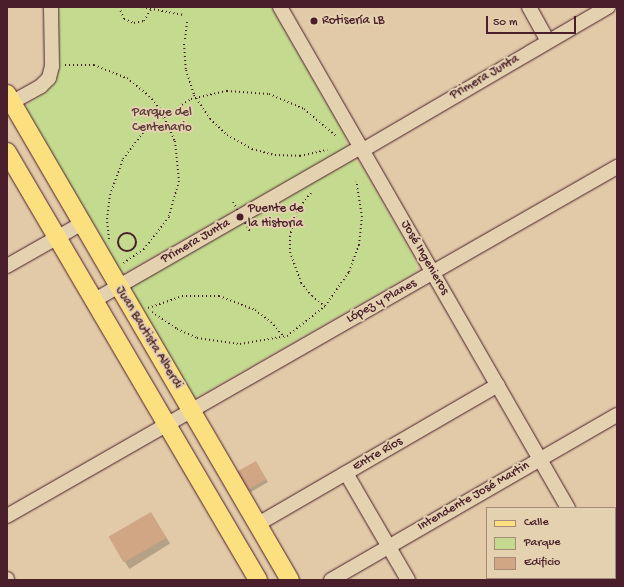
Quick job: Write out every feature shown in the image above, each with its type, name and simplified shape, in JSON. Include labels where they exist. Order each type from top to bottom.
[{"type":"main road","name":"Juan Bautista Alberdi","points":[[9,101],[290,580]]},
{"type":"main road","points":[[7,152],[165,424],[258,580]]},
{"type":"street","points":[[9,101],[41,86],[49,78],[52,66],[51,7]]},
{"type":"street","name":"José Ingenieros","points":[[280,7],[567,507]]},
{"type":"street","points":[[529,7],[548,41]]},
{"type":"street","name":"Primera Junta","points":[[93,301],[362,149],[608,7]]},
{"type":"street","name":"López y Planes","points":[[7,516],[165,424],[433,274],[617,168]]},
{"type":"street","points":[[7,266],[81,224]]},
{"type":"street","name":"Entre Ríos","points":[[258,524],[498,385]]},
{"type":"street","name":"Intendente José Martin","points":[[331,580],[617,415]]},
{"type":"street","points":[[346,473],[408,580]]},
{"type":"path","points":[[119,7],[121,15],[134,23],[144,20],[151,9]]},
{"type":"path","points":[[142,7],[183,15]]},
{"type":"path","points":[[185,39],[187,22]]},
{"type":"path","points":[[184,44],[186,70],[196,97],[220,130],[252,149],[291,156],[331,149]]},
{"type":"path","points":[[62,66],[87,64],[122,75],[149,96],[164,115],[178,151],[179,171],[176,198],[165,224],[138,254],[118,266]]},
{"type":"path","points":[[110,242],[108,209],[118,168],[141,133],[164,115],[196,97],[233,90],[269,94],[304,109],[336,136]]},
{"type":"path","points":[[284,337],[271,322],[255,310],[219,296],[182,296],[147,308],[177,329],[204,340],[240,344],[284,337],[302,326],[325,307],[349,272],[359,245],[362,217],[356,181]]},
{"type":"path","points":[[310,193],[301,205],[294,220],[290,236],[290,252],[301,283],[312,296],[325,307]]},
{"type":"path","points":[[233,202],[250,232]]},
{"type":"path","points":[[124,234],[130,234],[135,241],[134,246],[128,251],[122,250],[118,244],[119,237],[124,234]]},
{"type":"path","points":[[114,245],[118,244]]},
{"type":"green space","name":"Parque del Centenario","points":[[57,7],[271,7],[346,137],[346,148],[121,275],[25,107],[55,82]]},
{"type":"green space","points":[[353,160],[361,165],[417,263],[416,272],[192,400],[130,287]]},
{"type":"building","points":[[256,461],[266,479],[247,490],[237,472]]},
{"type":"building","points":[[151,512],[166,538],[124,562],[109,536]]},
{"type":"place","name":"Rotisería LB","points":[[314,21]]},
{"type":"place","name":"Puente de la Historia","points":[[240,217]]}]
